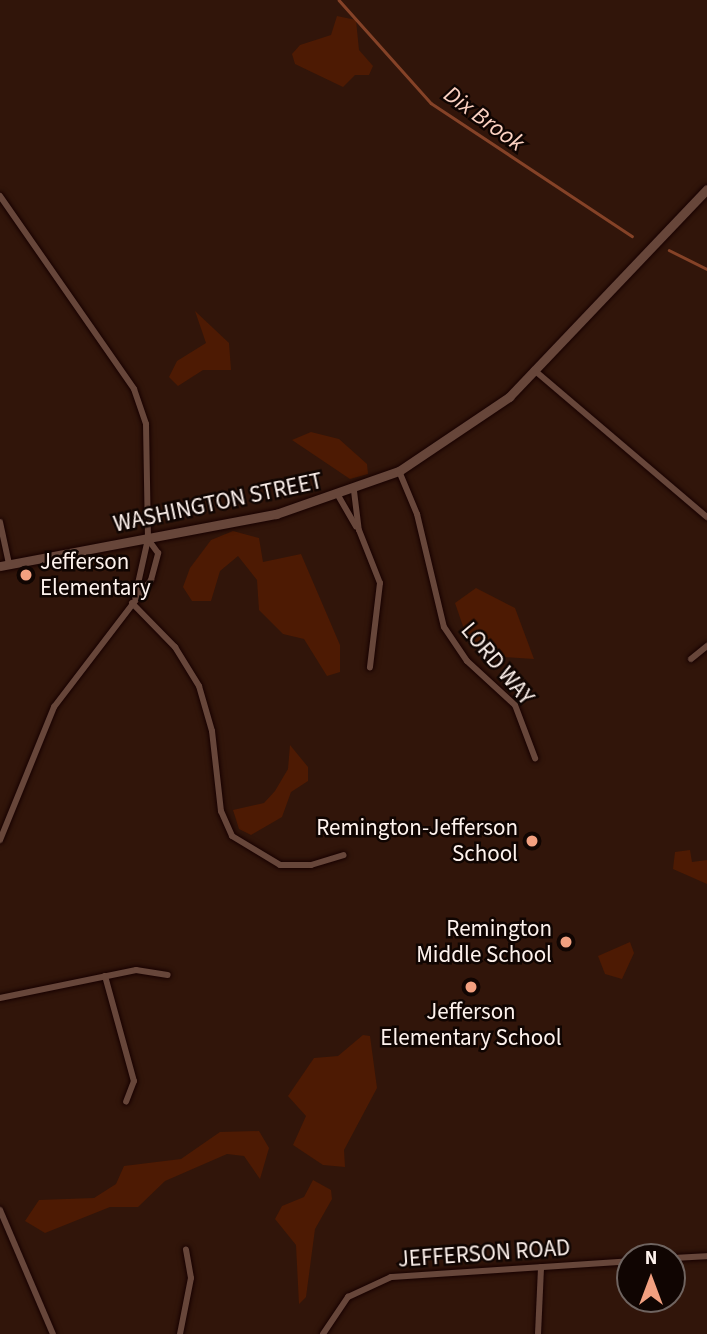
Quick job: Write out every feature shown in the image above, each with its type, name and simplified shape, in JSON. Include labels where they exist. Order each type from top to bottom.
[{"type":"main road","name":"WASHINGTON STREET","points":[[4,565],[148,539],[339,496],[399,471],[482,420],[534,370],[707,189]]},
{"type":"street","points":[[0,196],[134,389],[146,424],[148,539],[132,603]]},
{"type":"street","points":[[534,370],[707,517]]},
{"type":"street","name":"LORD WAY","points":[[399,471],[418,513],[444,627],[467,661],[515,705],[535,758]]},
{"type":"street","points":[[354,491],[359,530]]},
{"type":"street","points":[[339,496],[359,530],[380,583],[370,667]]},
{"type":"street","points":[[0,522],[4,565]]},
{"type":"street","points":[[0,840],[54,707],[132,603],[157,562],[157,546],[148,539]]},
{"type":"street","points":[[132,603],[175,647],[199,687],[212,730],[221,811],[232,836],[281,865],[343,855]]},
{"type":"street","points":[[691,659],[707,646]]},
{"type":"street","points":[[0,998],[151,969],[168,975]]},
{"type":"street","points":[[106,976],[134,1082],[127,1102]]},
{"type":"street","points":[[0,1210],[53,1334]]},
{"type":"street","points":[[180,1334],[191,1278],[186,1249]]},
{"type":"street","points":[[686,1257],[707,1256]]},
{"type":"street","name":"JEFFERSON ROAD","points":[[323,1334],[340,1305],[379,1280],[616,1262]]},
{"type":"street","points":[[538,1334],[541,1267]]},
{"type":"shaded area","points":[[337,16],[356,20],[359,50],[373,66],[369,75],[355,75],[343,87],[295,64],[292,54],[300,45],[331,35]]},
{"type":"shaded area","points":[[195,311],[229,343],[231,370],[203,370],[178,386],[169,377],[177,361],[206,343]]},
{"type":"shaded area","points":[[311,432],[339,439],[367,464],[368,474],[350,479],[292,440]]},
{"type":"shaded area","points":[[233,531],[259,538],[263,562],[301,554],[340,645],[340,672],[327,676],[304,639],[283,634],[259,610],[257,580],[238,556],[220,571],[211,601],[192,601],[183,587],[190,568],[211,540]]},
{"type":"shaded area","points":[[476,588],[515,608],[534,659],[489,656],[465,632],[455,603]]},
{"type":"shaded area","points":[[290,745],[308,767],[308,781],[291,792],[282,817],[251,835],[239,829],[233,810],[264,803],[275,791],[288,769]]},
{"type":"shaded area","points":[[690,850],[692,862],[707,860],[707,884],[673,869],[675,852]]},
{"type":"shaded area","points":[[630,942],[634,953],[622,979],[605,974],[598,956]]},
{"type":"shaded area","points":[[363,1035],[370,1036],[377,1088],[344,1150],[345,1167],[323,1165],[293,1145],[306,1116],[288,1096],[314,1058],[338,1056]]},
{"type":"shaded area","points":[[259,1131],[269,1148],[260,1179],[244,1156],[227,1154],[165,1181],[138,1207],[110,1207],[45,1233],[25,1221],[39,1200],[94,1198],[116,1184],[124,1166],[181,1159],[220,1132]]},
{"type":"shaded area","points":[[313,1180],[331,1190],[332,1199],[315,1229],[306,1297],[299,1304],[296,1245],[275,1219],[282,1206],[304,1197]]},
{"type":"waterway","name":"Dix Brook","points":[[339,0],[431,103],[632,236]]},
{"type":"waterway","name":"Dix Brook","points":[[669,250],[707,269]]},
{"type":"place","name":"Jefferson Elementary","points":[[26,575]]},
{"type":"place","name":"Remington-Jefferson School","points":[[532,841]]},
{"type":"place","name":"Remington Middle School","points":[[566,942]]},
{"type":"place","name":"Jefferson Elementary School","points":[[471,987]]}]
